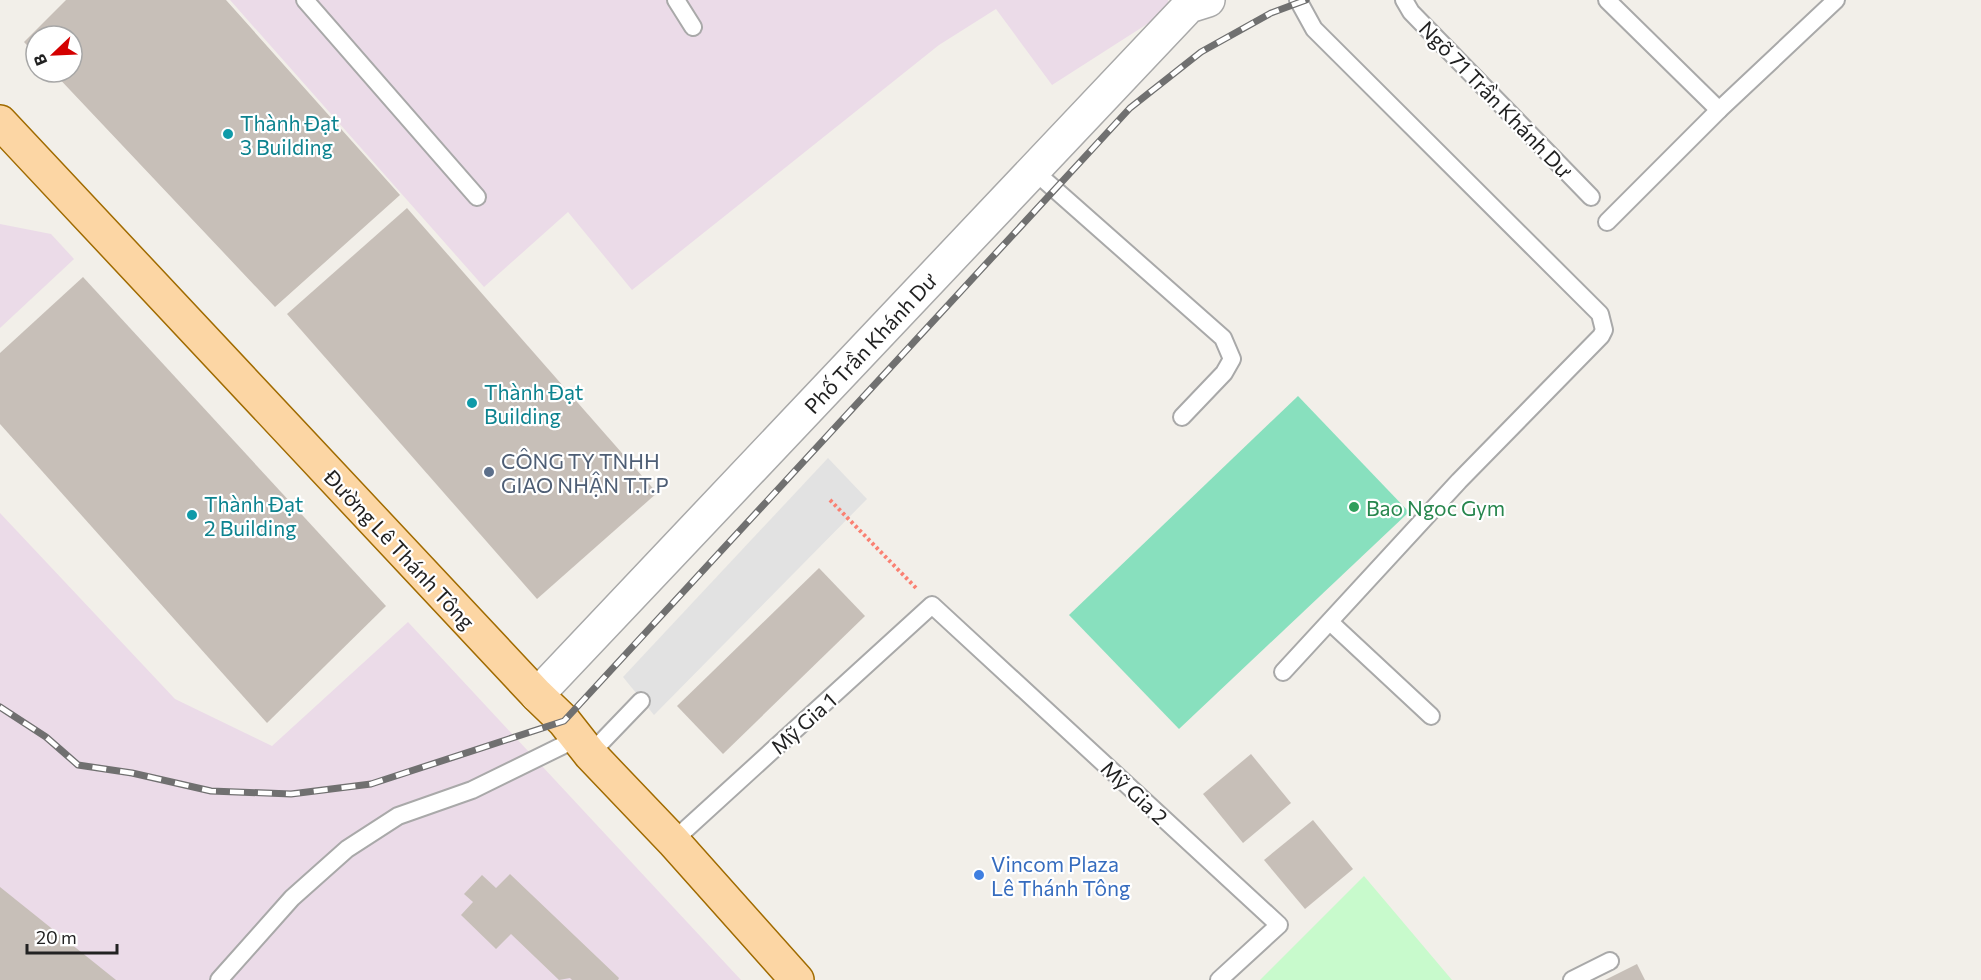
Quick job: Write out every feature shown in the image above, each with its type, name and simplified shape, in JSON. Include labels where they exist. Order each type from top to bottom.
[{"type":"main road","name":"Đường Lê Thánh Tông","points":[[0,122],[537,695],[564,721],[584,746],[673,841],[797,980]]},
{"type":"street","name":"Phố Trần Khánh Dư","points":[[537,695],[1195,2]]},
{"type":"lane","points":[[305,0],[477,197]]},
{"type":"lane","points":[[676,0],[693,27]]},
{"type":"lane","points":[[1283,672],[1459,481],[1601,336],[1604,330],[1600,314],[1314,29],[1298,0]]},
{"type":"lane","name":"Ngõ 71 Trần Khánh Dư","points":[[1404,0],[1419,20],[1591,197]]},
{"type":"lane","points":[[1607,0],[1719,110]]},
{"type":"lane","points":[[1607,222],[1719,110],[1836,0]]},
{"type":"lane","points":[[1034,170],[1223,338],[1232,359],[1224,373],[1182,417]]},
{"type":"lane","name":"Mỹ Gia 1","points":[[673,841],[932,605]]},
{"type":"lane","name":"Mỹ Gia 2","points":[[932,605],[1279,925],[1220,980]]},
{"type":"lane","points":[[1330,622],[1431,716]]},
{"type":"lane","points":[[219,980],[292,898],[347,849],[398,816],[584,746],[641,701]]},
{"type":"lane","points":[[1572,980],[1610,961]]},
{"type":"path","points":[[830,500],[932,605]]},
{"type":"shaded area","points":[[230,0],[1168,0],[1169,10],[1052,85],[996,9],[939,45],[632,290],[568,212],[484,287]]},
{"type":"shaded area","points":[[0,224],[51,234],[74,259],[0,328]]},
{"type":"shaded area","points":[[828,458],[867,499],[654,715],[623,677]]},
{"type":"shaded area","points":[[0,513],[175,699],[272,746],[408,622],[741,980],[0,980]]},
{"type":"green space","points":[[1298,396],[1409,512],[1179,729],[1069,615]]},
{"type":"green space","points":[[1364,876],[1452,980],[1260,980]]},
{"type":"building","name":"Thành Đạt 3 Building","points":[[66,0],[226,0],[400,195],[275,307],[64,84],[84,84],[84,24],[42,24]]},
{"type":"building","name":"Thành Đạt Building","points":[[407,208],[657,493],[537,599],[287,314]]},
{"type":"building","name":"Thành Đạt 2 Building","points":[[83,277],[386,606],[267,723],[0,424],[0,353]]},
{"type":"building","points":[[819,568],[865,616],[723,754],[677,706]]},
{"type":"building","points":[[1251,754],[1291,803],[1243,843],[1203,794]]},
{"type":"building","points":[[1313,820],[1353,869],[1305,909],[1264,860]]},
{"type":"building","points":[[510,874],[619,978],[618,980],[572,980],[570,978],[559,980],[511,934],[496,949],[461,915],[473,902],[464,894],[482,875],[496,888]]},
{"type":"building","points":[[0,887],[116,980],[0,980]]},
{"type":"building","points":[[1637,964],[1645,980],[1605,980]]},
{"type":"railway","points":[[0,707],[46,737],[78,765],[132,773],[211,791],[291,794],[371,784],[564,721],[1130,108],[1201,52],[1271,13],[1306,0]]},
{"type":"place","name":"Thành Đạt 3 Building","points":[[228,134]]},
{"type":"place","name":"Thành Đạt Building","points":[[472,403]]},
{"type":"place","name":"CÔNG TY TNHH GIAO NHẬN T.T.P","points":[[489,472]]},
{"type":"place","name":"Bao Ngoc Gym","points":[[1354,507]]},
{"type":"place","name":"Thành Đạt 2 Building","points":[[192,515]]},
{"type":"place","name":"Vincom Plaza Lê Thánh Tông","points":[[979,875]]}]
